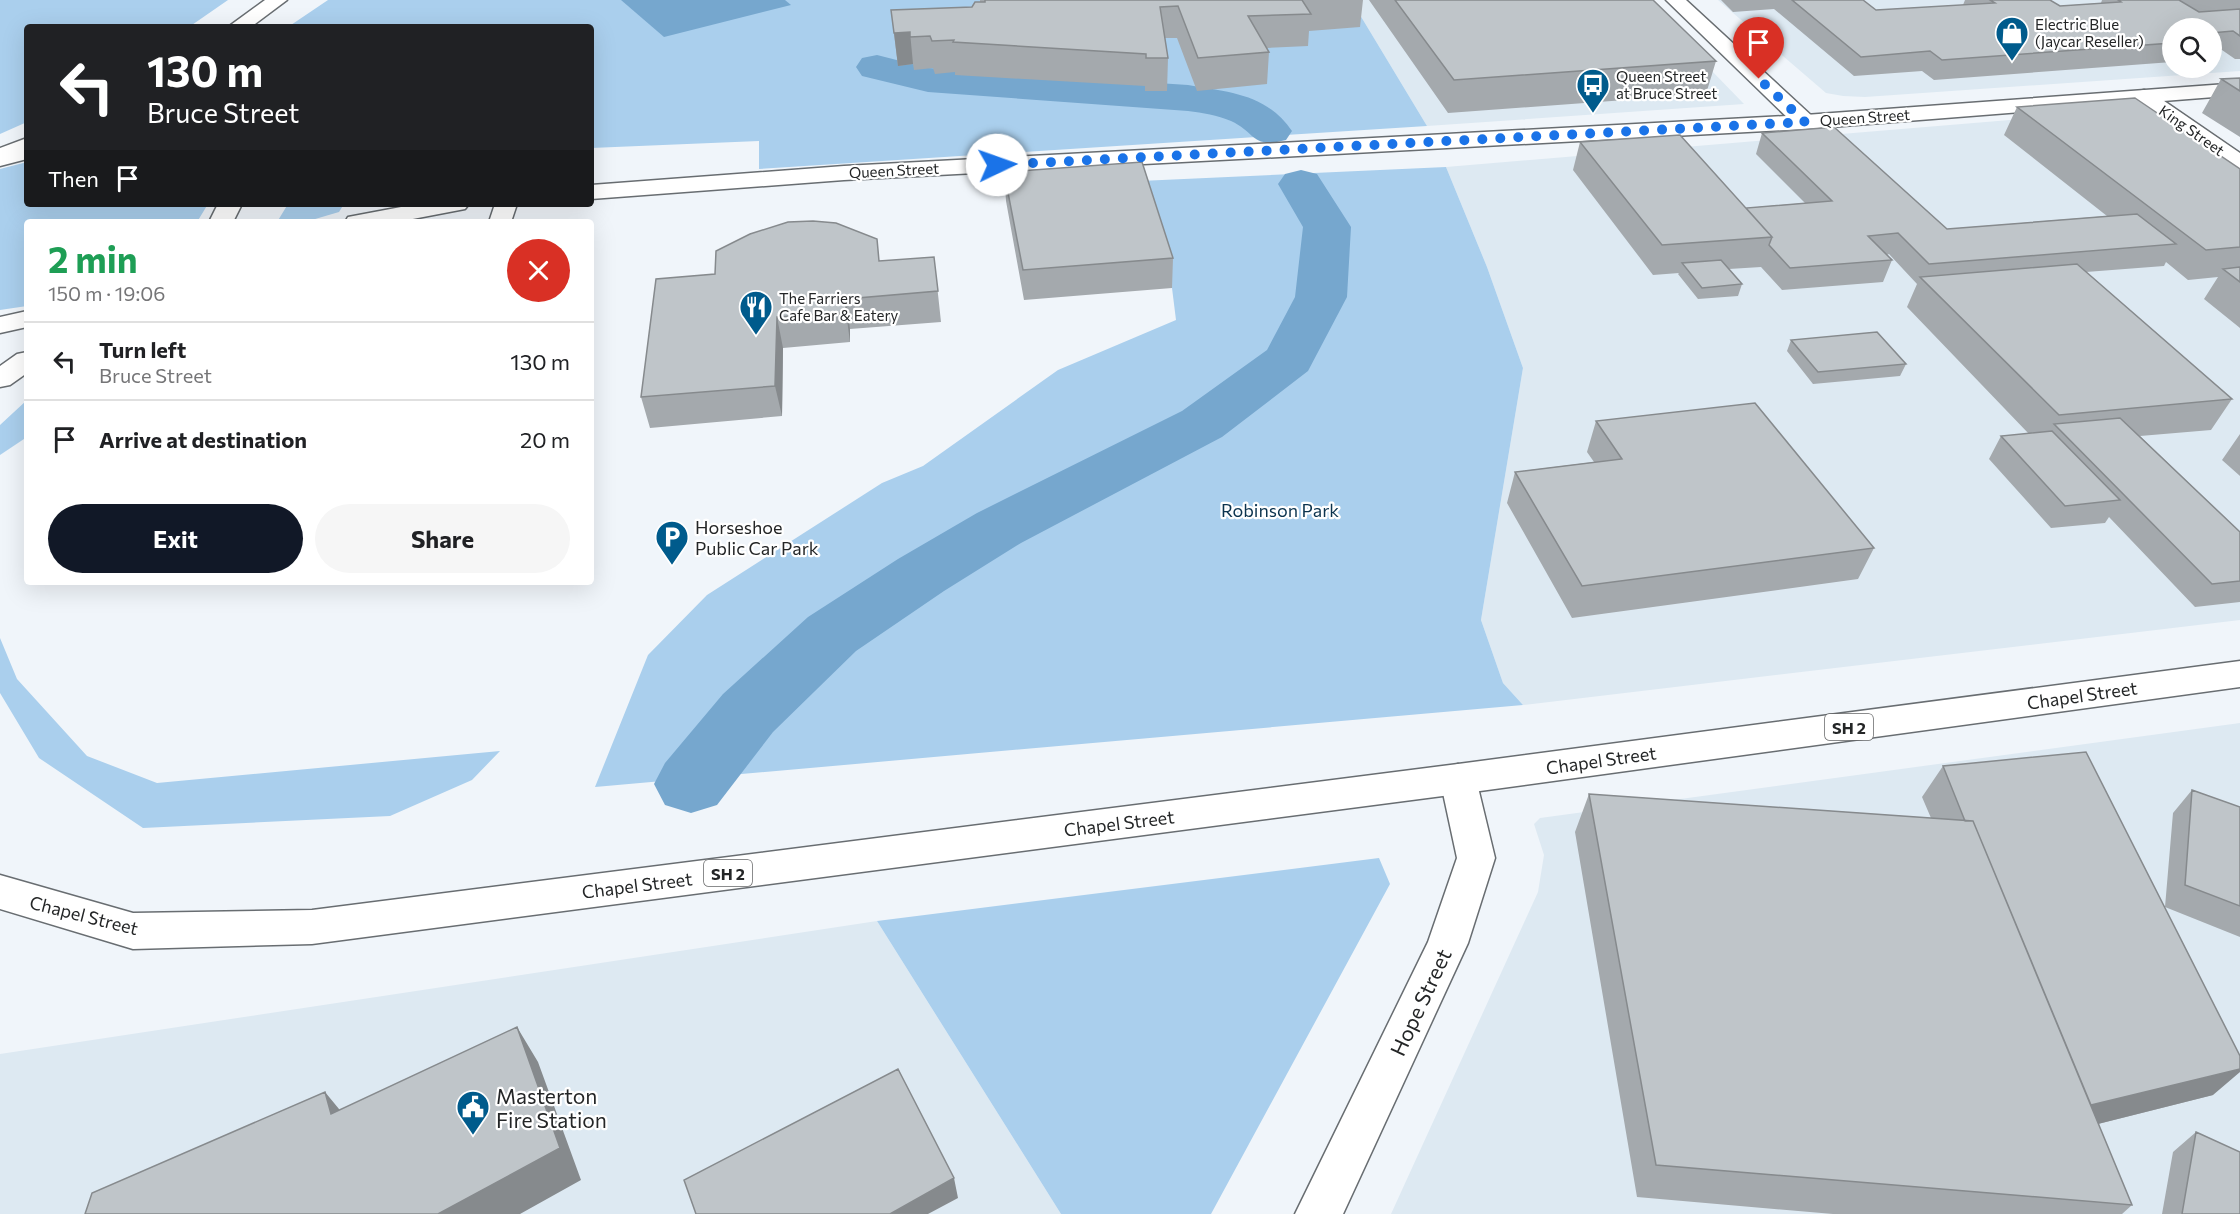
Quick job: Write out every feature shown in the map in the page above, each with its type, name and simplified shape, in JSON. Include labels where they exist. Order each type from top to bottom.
[{"type":"main road","points":[[242,24],[278,0]]},
{"type":"main road","points":[[1675,0],[1805,122]]},
{"type":"main road","name":"Queen Street","points":[[594,192],[844,173],[1805,122],[2240,89]]},
{"type":"main road","name":"King Street","points":[[2144,96],[2240,164]]},
{"type":"main road","points":[[0,158],[24,146]]},
{"type":"main road","points":[[0,158],[24,153]]},
{"type":"main road","points":[[374,219],[440,207]]},
{"type":"main road","points":[[0,324],[24,320]]},
{"type":"main road","points":[[0,379],[24,362]]},
{"type":"main road","name":"Chapel Street","points":[[0,892],[133,931],[312,927],[1458,779],[2240,674]]},
{"type":"main road","name":"Hope Street","points":[[1319,1214],[1448,943],[1469,880],[1476,858],[1458,779]]},
{"type":"shaded area","points":[[621,0],[785,0],[791,5],[664,37]]},
{"type":"shaded area","points":[[1351,0],[1643,0],[1744,104],[1427,126]]},
{"type":"shaded area","points":[[1718,0],[2240,0],[2240,71],[2222,72],[2222,18],[2162,18],[2162,76],[1865,97],[1826,93]]},
{"type":"shaded area","points":[[2105,112],[2240,194],[2240,620],[1523,705],[1503,683],[1481,620],[1523,368],[1487,267],[1446,167]]},
{"type":"shaded area","points":[[2240,723],[2240,1214],[1391,1214],[1538,892],[1544,855],[1534,824],[1540,818]]},
{"type":"shaded area","points":[[877,921],[1061,1214],[0,1214],[0,1054]]},
{"type":"green space","points":[[0,0],[228,0],[193,24],[24,24],[24,123],[0,134]]},
{"type":"green space","points":[[328,0],[1351,0],[1427,126],[759,169],[759,141],[594,148],[594,24],[292,24]]},
{"type":"green space","points":[[24,163],[24,207],[206,207],[199,219],[24,219],[24,306],[0,310],[0,169]]},
{"type":"green space","name":"Robinson Park","points":[[1446,167],[1487,267],[1523,368],[1481,620],[1503,683],[1523,705],[595,787],[648,655],[707,595],[882,483],[923,466],[1058,370],[1176,320],[1172,288],[1140,181]]},
{"type":"green space","points":[[286,207],[342,207],[339,212],[315,219],[279,219]]},
{"type":"green space","points":[[24,403],[24,439],[0,455],[0,425]]},
{"type":"green space","points":[[0,638],[17,679],[87,756],[157,783],[500,751],[472,780],[390,816],[143,828],[39,758],[0,693]]},
{"type":"green space","points":[[1379,858],[1390,884],[1211,1214],[1061,1214],[877,921]]},
{"type":"building","points":[[985,0],[1302,0],[1311,14],[1248,16],[1269,52],[1198,58],[1178,6],[1160,7],[1168,58],[1146,58],[1146,54],[953,42],[954,40],[932,41],[930,36],[910,37],[910,32],[894,33],[891,10],[972,7],[975,2],[985,2]]},
{"type":"building","points":[[1395,0],[1653,0],[1716,61],[1454,80]]},
{"type":"building","points":[[1792,0],[1863,0],[1876,10],[1995,3],[1990,0],[2050,0],[2060,6],[2121,2],[2118,0],[2179,0],[2199,12],[2240,9],[2240,36],[2233,31],[2222,32],[2222,18],[2162,18],[2162,44],[1942,60],[1930,51],[1861,57]]},
{"type":"building","points":[[2240,78],[2240,91],[2221,79]]},
{"type":"building","points":[[2135,98],[2240,169],[2240,247],[2206,250],[2017,107]]},
{"type":"building","points":[[1834,127],[1947,229],[2137,214],[2176,244],[1929,264],[1898,233],[1868,236],[1892,260],[1790,268],[1769,245],[1772,237],[1746,208],[1832,201],[1762,133]]},
{"type":"building","points":[[1680,135],[1772,237],[1662,245],[1580,142]]},
{"type":"building","points":[[1142,162],[1173,258],[1023,270],[1004,172]]},
{"type":"building","name":"The Farriers Cafe Bar & Eatery","points":[[788,222],[836,223],[877,239],[879,261],[934,257],[938,291],[846,299],[846,312],[777,317],[775,386],[641,397],[656,279],[715,274],[716,251],[750,234]]},
{"type":"building","points":[[1721,260],[1742,284],[1702,288],[1682,263]]},
{"type":"building","points":[[2077,264],[2232,399],[2059,415],[1920,277]]},
{"type":"building","points":[[2240,267],[2240,282],[2223,269]]},
{"type":"building","points":[[1877,332],[1906,364],[1818,372],[1791,340]]},
{"type":"building","points":[[1755,403],[1874,548],[1582,586],[1515,472],[1622,459],[1596,421]]},
{"type":"building","points":[[2120,418],[2240,532],[2240,581],[2212,584],[2054,424]]},
{"type":"building","points":[[2052,431],[2120,500],[2065,506],[2001,436]]},
{"type":"building","points":[[2086,752],[2240,1056],[2240,1069],[2091,1105],[1973,821],[1965,821],[1943,766]]},
{"type":"building","points":[[2192,790],[2240,807],[2240,906],[2185,885]]},
{"type":"building","points":[[1589,794],[1973,821],[2132,1205],[1656,1165]]},
{"type":"building","points":[[517,1027],[560,1148],[438,1214],[85,1214],[92,1193],[325,1092],[331,1114]]},
{"type":"building","points":[[898,1069],[954,1178],[890,1214],[696,1214],[684,1180]]},
{"type":"building","points":[[2196,1132],[2240,1152],[2240,1214],[2182,1214]]},
{"type":"waterway","points":[[877,67],[928,80],[1188,98],[1225,104],[1257,117],[1270,131]]},
{"type":"waterway","points":[[691,784],[748,713],[832,634],[921,575],[999,528],[1202,424],[1289,359],[1321,297],[1327,227],[1301,184]]},
{"type":"place","name":"Electric Blue (Jaycar Reseller)","points":[[2012,62]]},
{"type":"place","name":"Queen Street at Bruce Street","points":[[1593,114]]},
{"type":"place","name":"The Farriers Cafe Bar & Eatery","points":[[756,336]]},
{"type":"place","name":"Horseshoe Public Car Park","points":[[672,566]]},
{"type":"place","name":"Masterton Fire Station","points":[[473,1136]]},
{"type":"route","points":[[997,165],[1805,122],[1759,79]]}]
